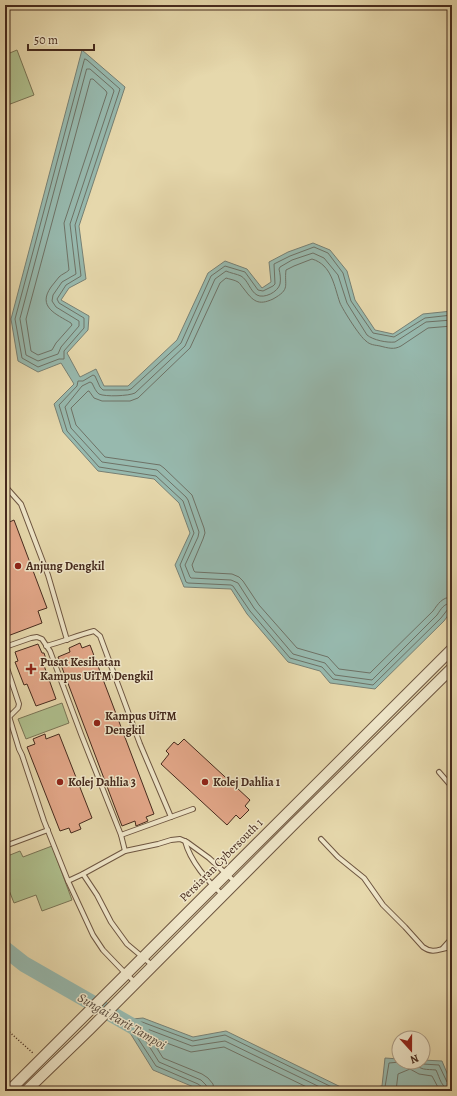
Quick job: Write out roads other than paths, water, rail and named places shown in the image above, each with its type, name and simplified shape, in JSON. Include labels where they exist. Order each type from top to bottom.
[{"type":"street","name":"Persiaran Cybersouth 1","points":[[9,1091],[452,649]]},
{"type":"street","points":[[26,1091],[452,668]]},
{"type":"lane","points":[[5,486],[21,504],[48,576],[67,640]]},
{"type":"lane","points":[[46,646],[94,631],[100,636],[140,744],[171,817]]},
{"type":"lane","points":[[5,647],[37,637],[42,639],[50,651],[121,835],[125,851]]},
{"type":"lane","points":[[5,662],[18,704],[18,708],[9,717]]},
{"type":"lane","points":[[5,704],[19,749],[48,830],[68,880],[93,935],[103,950],[136,983]]},
{"type":"lane","points":[[439,772],[452,787]]},
{"type":"lane","points":[[121,835],[193,809]]},
{"type":"lane","points":[[5,846],[48,830]]},
{"type":"lane","points":[[68,880],[83,874],[125,851],[180,839],[209,858],[236,883]]},
{"type":"lane","points":[[321,839],[338,857],[364,878],[383,905],[423,947],[434,952],[452,947]]},
{"type":"lane","points":[[184,841],[193,859],[213,886],[223,895]]},
{"type":"lane","points":[[83,874],[97,895],[110,922],[127,944],[153,966]]},
{"type":"lane","points":[[442,949],[452,938]]},
{"type":"water","points":[[82,50],[125,87],[79,226],[86,279],[69,288],[61,300],[89,316],[88,330],[67,353],[80,377],[96,369],[104,386],[128,386],[177,340],[208,273],[225,261],[247,269],[262,288],[271,282],[269,262],[288,252],[313,243],[330,250],[347,271],[355,300],[375,330],[393,334],[423,314],[452,311],[452,610],[444,621],[375,689],[330,683],[320,671],[288,662],[247,614],[231,589],[184,587],[175,565],[190,533],[179,503],[154,479],[98,471],[63,432],[54,404],[74,384],[61,363],[38,372],[18,361],[11,319]]},
{"type":"water","points":[[143,1018],[193,1037],[226,1031],[349,1091],[202,1091],[153,1070],[122,1020]]},
{"type":"water","points":[[385,1058],[391,1058],[391,1070],[431,1070],[431,1060],[442,1061],[452,1085],[452,1091],[354,1091],[382,1086]]},
{"type":"waterway","name":"Sungai Parit Tampoi","points":[[5,949],[24,964],[141,1031]]},
{"type":"place","name":"Anjung Dengkil","points":[[18,566]]},
{"type":"place","name":"Pusat Kesihatan Kampus UiTM Dengkil","points":[[31,669]]},
{"type":"place","name":"Kampus UiTM Dengkil","points":[[97,723]]},
{"type":"place","name":"Kolej Dahlia 3","points":[[60,782]]},
{"type":"place","name":"Kolej Dahlia 1","points":[[205,782]]}]
